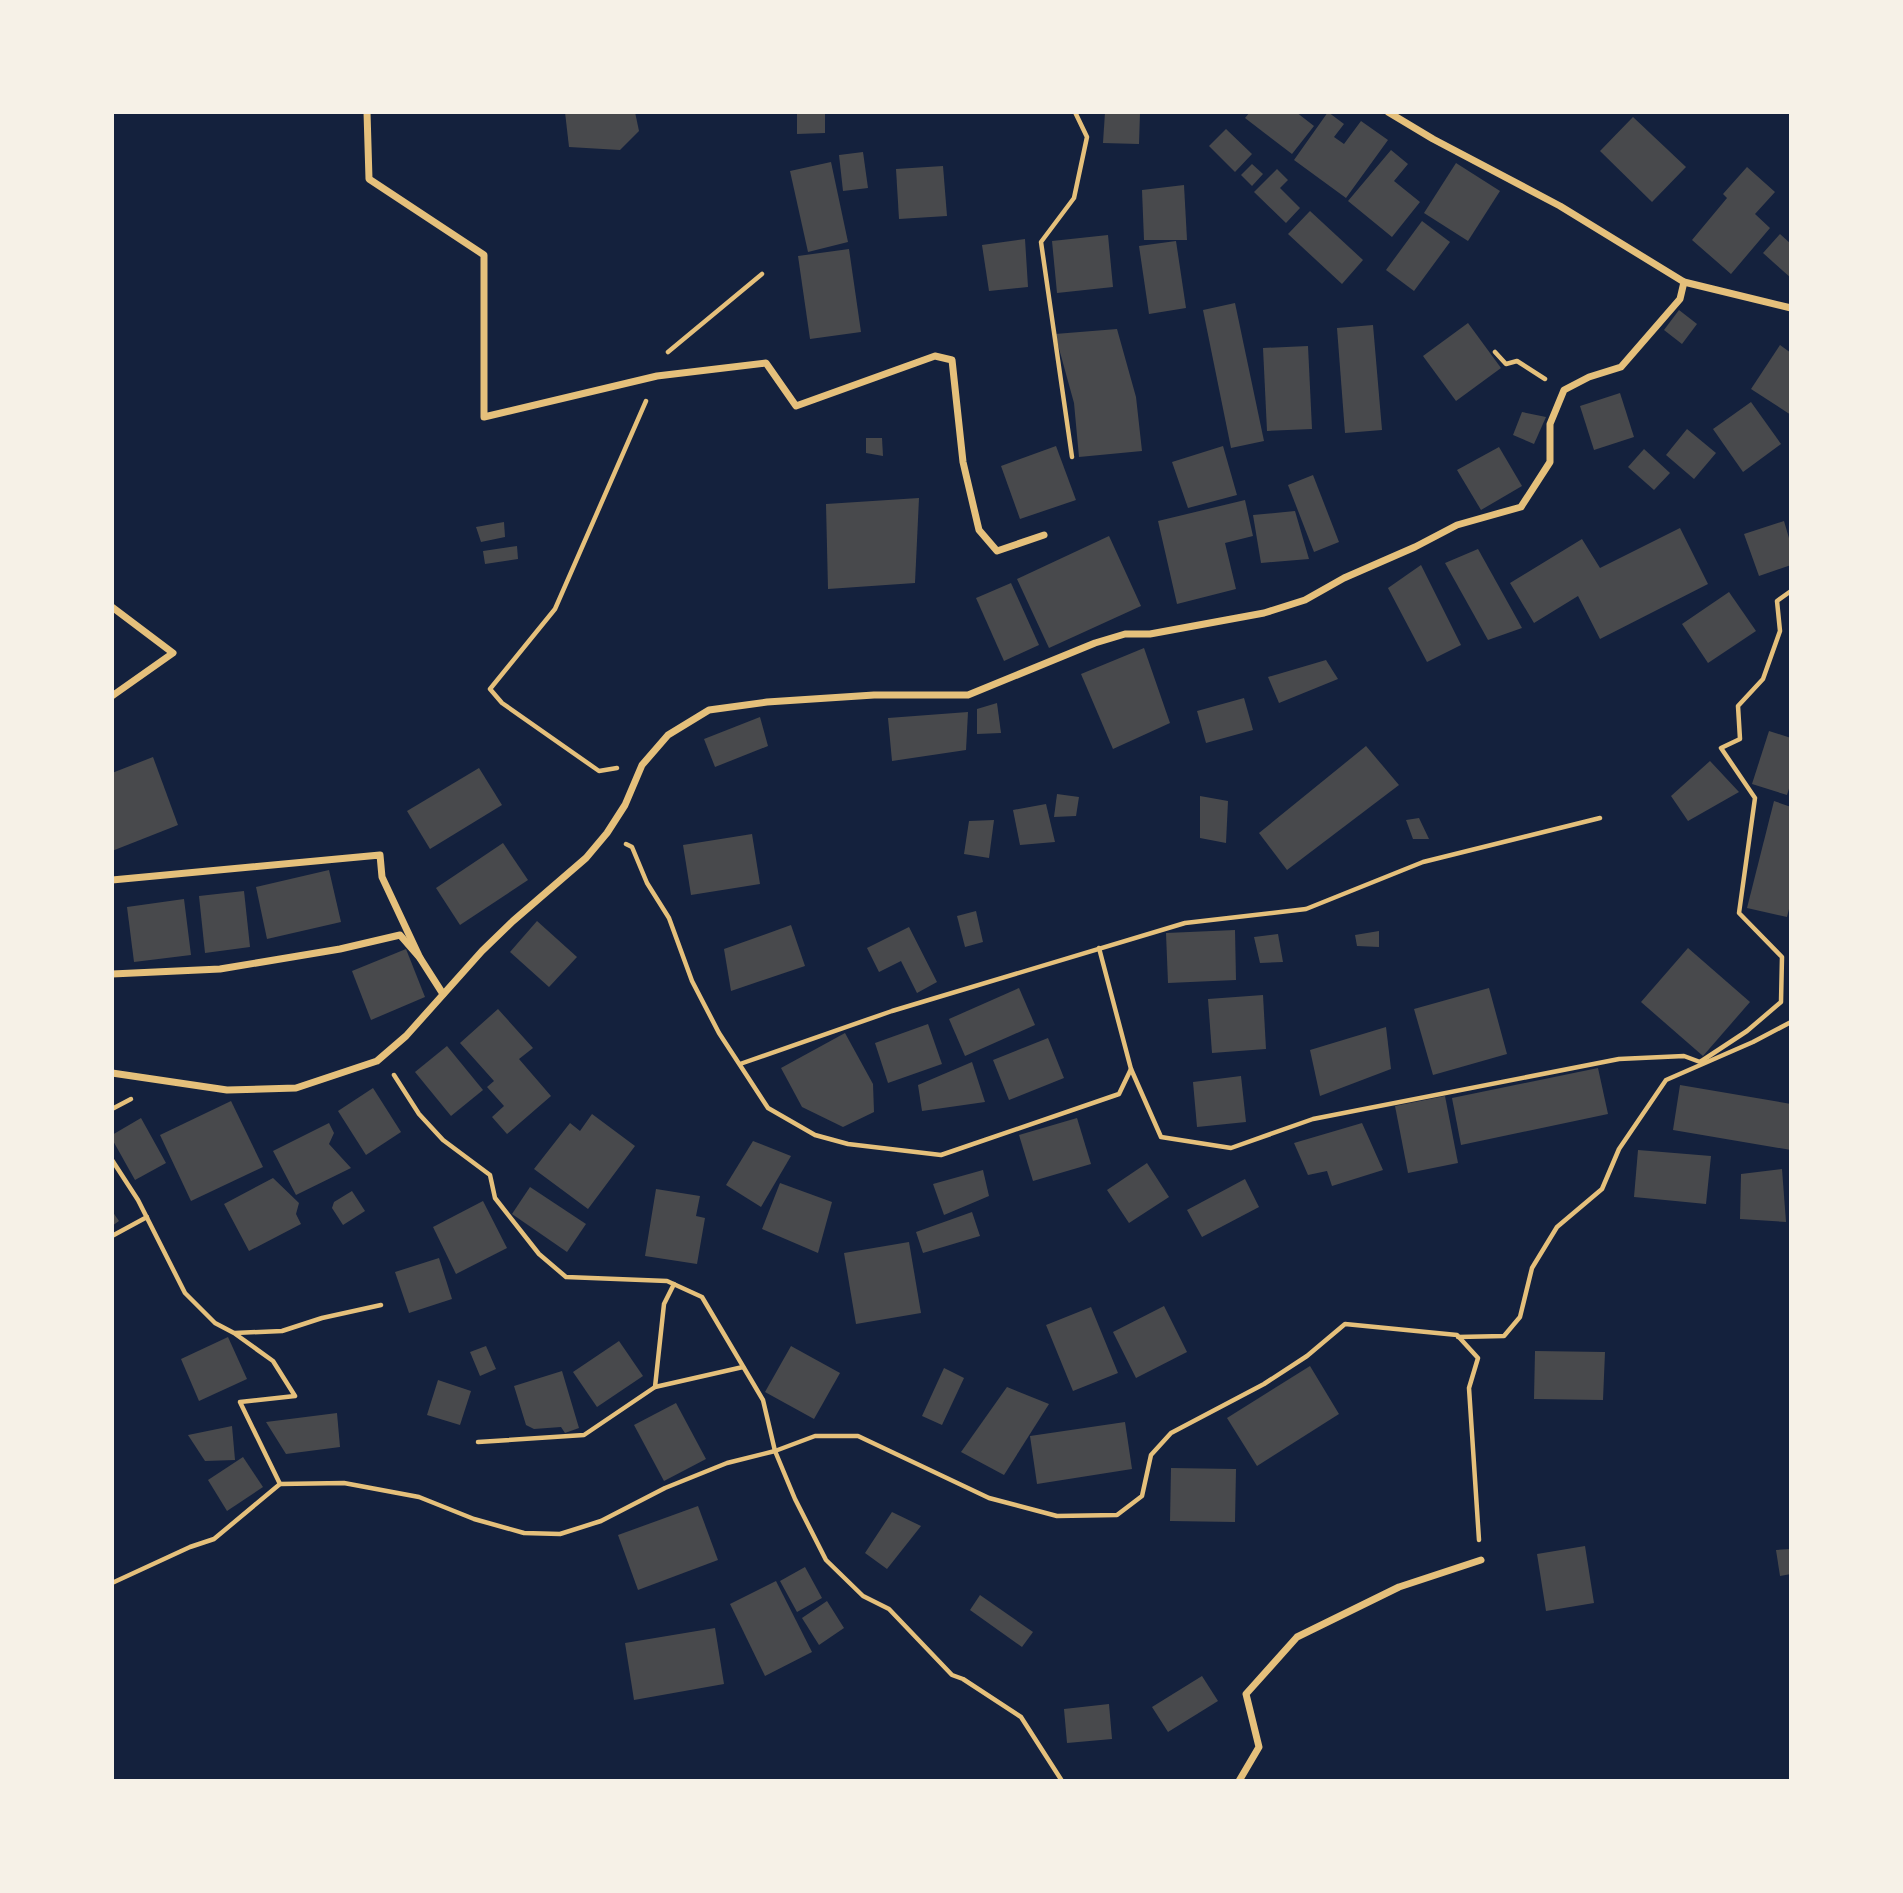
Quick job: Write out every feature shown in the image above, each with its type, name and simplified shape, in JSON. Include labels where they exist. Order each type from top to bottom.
[{"type":"street","points":[[367,112],[369,179],[484,255],[484,417],[657,376],[766,363],[796,406],[935,356],[952,360],[963,462],[979,530],[997,551],[1044,535]]},
{"type":"street","points":[[1388,112],[1433,139],[1560,206],[1684,282],[1791,308]]},
{"type":"street","points":[[112,1073],[227,1090],[296,1088],[377,1061],[406,1036],[513,921],[586,858],[625,805],[642,765],[668,735],[709,710],[767,702],[874,695],[968,695],[1095,643],[1125,634],[1150,634],[1264,613],[1305,600],[1344,578],[1457,525],[1521,507],[1550,462],[1550,424],[1564,390],[1589,377],[1622,367],[1680,299],[1684,282]]},
{"type":"street","points":[[112,607],[173,653],[112,695]]},
{"type":"street","points":[[112,880],[380,855],[382,877],[420,958],[443,995]]},
{"type":"street","points":[[112,974],[220,969],[340,949],[400,935],[420,958]]},
{"type":"street","points":[[1239,1781],[1258,1747],[1246,1694],[1297,1637],[1399,1587],[1480,1560]]},
{"type":"path","points":[[1072,457],[1041,242],[1074,198],[1087,137],[1075,112]]},
{"type":"path","points":[[642,765],[599,771],[502,703],[490,689],[555,609],[668,351],[762,274]]},
{"type":"path","points":[[1495,352],[1506,364],[1517,362],[1564,390]]},
{"type":"path","points":[[1099,948],[1131,1069],[1161,1137],[1231,1148],[1313,1119],[1619,1059],[1684,1056],[1700,1062],[1747,1031],[1781,1002],[1782,957],[1739,913],[1755,798],[1721,748],[1740,739],[1738,706],[1763,679],[1780,631],[1777,601],[1791,591]]},
{"type":"path","points":[[740,1064],[892,1011],[1185,923],[1306,909],[1423,862],[1600,818]]},
{"type":"path","points":[[607,833],[632,847],[647,883],[669,918],[692,981],[719,1033],[768,1108],[815,1135],[848,1144],[941,1155],[1119,1094],[1131,1069]]},
{"type":"path","points":[[112,1583],[190,1547],[214,1539],[280,1484],[344,1483],[419,1497],[474,1519],[524,1533],[560,1534],[601,1521],[664,1488],[727,1463],[775,1451],[815,1436],[858,1436],[989,1498],[1057,1516],[1117,1515],[1142,1496],[1151,1455],[1171,1433],[1264,1384],[1307,1356],[1345,1324],[1458,1337],[1504,1336],[1521,1317],[1532,1268],[1557,1227],[1602,1189],[1619,1149],[1666,1080],[1753,1042],[1791,1022]]},
{"type":"path","points":[[377,1061],[395,1075],[419,1114],[443,1140],[490,1175],[495,1198],[539,1254],[566,1277],[667,1281],[702,1297],[763,1400],[775,1451],[795,1499],[826,1560],[863,1596],[889,1609],[952,1675],[963,1679],[1021,1717],[1062,1781]]},
{"type":"path","points":[[112,1160],[147,1217],[185,1293],[215,1323],[273,1361],[295,1396],[240,1402],[280,1484]]},
{"type":"path","points":[[112,1236],[147,1217]]},
{"type":"path","points":[[655,1387],[664,1304],[674,1284]]},
{"type":"path","points":[[234,1333],[282,1331],[322,1318],[381,1305]]},
{"type":"path","points":[[1458,1337],[1478,1358],[1469,1388],[1480,1560]]},
{"type":"path","points":[[478,1442],[584,1435],[655,1387],[743,1367]]},
{"type":"building","points":[[565,112],[635,112],[639,131],[620,150],[569,147]]},
{"type":"building","points":[[797,112],[825,112],[825,133],[797,134]]},
{"type":"building","points":[[1105,112],[1140,112],[1139,144],[1103,143]]},
{"type":"building","points":[[1250,112],[1296,112],[1314,126],[1292,154],[1245,118]]},
{"type":"building","points":[[1328,112],[1344,124],[1334,137],[1344,144],[1361,121],[1388,140],[1346,198],[1294,160]]},
{"type":"building","points":[[1633,117],[1686,167],[1652,202],[1600,151]]},
{"type":"building","points":[[1226,129],[1252,154],[1235,172],[1209,146]]},
{"type":"building","points":[[1391,150],[1408,164],[1394,181],[1420,202],[1392,237],[1348,201]]},
{"type":"building","points":[[863,152],[868,188],[843,191],[839,155]]},
{"type":"building","points":[[831,162],[848,242],[808,252],[790,171]]},
{"type":"building","points":[[1456,163],[1500,191],[1468,241],[1424,213]]},
{"type":"building","points":[[1252,164],[1263,174],[1252,186],[1241,175]]},
{"type":"building","points":[[943,166],[947,216],[899,219],[896,169]]},
{"type":"building","points":[[1747,167],[1775,192],[1755,214],[1770,228],[1731,274],[1692,240],[1727,198],[1723,194]]},
{"type":"building","points":[[1277,169],[1288,180],[1280,188],[1300,208],[1286,223],[1254,192]]},
{"type":"building","points":[[1184,185],[1187,240],[1144,240],[1142,190]]},
{"type":"building","points":[[1310,211],[1363,260],[1342,284],[1288,234]]},
{"type":"building","points":[[1422,221],[1450,242],[1414,291],[1386,270]]},
{"type":"building","points":[[1780,234],[1791,244],[1791,278],[1763,253]]},
{"type":"building","points":[[1108,235],[1113,287],[1057,293],[1052,241]]},
{"type":"building","points":[[1025,239],[1028,287],[989,291],[982,245]]},
{"type":"building","points":[[1176,241],[1186,308],[1149,314],[1139,246]]},
{"type":"building","points":[[849,249],[861,332],[810,339],[798,256]]},
{"type":"building","points":[[1235,303],[1264,441],[1231,448],[1203,310]]},
{"type":"building","points":[[1679,310],[1697,324],[1682,344],[1664,330]]},
{"type":"building","points":[[1468,323],[1501,368],[1456,401],[1423,356]]},
{"type":"building","points":[[1373,325],[1382,430],[1345,433],[1337,328]]},
{"type":"building","points":[[1117,329],[1136,397],[1142,451],[1079,457],[1074,403],[1055,334]]},
{"type":"building","points":[[1780,345],[1791,353],[1791,415],[1751,389]]},
{"type":"building","points":[[1308,346],[1312,429],[1267,431],[1263,348]]},
{"type":"building","points":[[1620,393],[1634,437],[1594,450],[1580,406]]},
{"type":"building","points":[[1751,402],[1781,444],[1743,472],[1713,429]]},
{"type":"building","points":[[1522,412],[1546,417],[1534,444],[1513,435]]},
{"type":"building","points":[[1687,429],[1716,453],[1694,479],[1666,455]]},
{"type":"building","points":[[866,438],[882,438],[883,456],[866,453]]},
{"type":"building","points":[[1056,446],[1076,500],[1020,519],[1001,466]]},
{"type":"building","points":[[1223,446],[1237,495],[1188,508],[1172,462]]},
{"type":"building","points":[[1499,447],[1522,486],[1481,510],[1457,470]]},
{"type":"building","points":[[1644,449],[1670,473],[1654,490],[1628,467]]},
{"type":"building","points":[[1313,475],[1339,542],[1314,552],[1288,485]]},
{"type":"building","points":[[919,498],[915,583],[828,589],[826,504]]},
{"type":"building","points":[[1245,500],[1253,536],[1225,543],[1236,589],[1177,604],[1158,521]]},
{"type":"building","points":[[1295,511],[1309,559],[1261,563],[1253,515]]},
{"type":"building","points":[[1784,521],[1791,545],[1791,565],[1759,576],[1744,534]]},
{"type":"building","points":[[504,522],[505,537],[481,542],[476,527]]},
{"type":"building","points":[[1680,528],[1708,584],[1600,639],[1578,596],[1534,623],[1510,583],[1582,539],[1600,568]]},
{"type":"building","points":[[1109,536],[1141,606],[1049,648],[1017,579]]},
{"type":"building","points":[[517,546],[518,559],[485,564],[483,551]]},
{"type":"building","points":[[1478,549],[1522,628],[1488,640],[1445,563]]},
{"type":"building","points":[[1421,565],[1461,645],[1427,662],[1388,588]]},
{"type":"building","points":[[1011,583],[1039,645],[1004,661],[976,598]]},
{"type":"building","points":[[1729,592],[1756,631],[1708,663],[1682,624]]},
{"type":"building","points":[[1144,648],[1170,723],[1113,749],[1081,674]]},
{"type":"building","points":[[1326,660],[1338,679],[1279,703],[1268,677]]},
{"type":"building","points":[[1244,698],[1253,730],[1206,743],[1197,711]]},
{"type":"building","points":[[997,703],[1001,733],[977,734],[977,709]]},
{"type":"building","points":[[968,712],[966,750],[892,761],[888,718]]},
{"type":"building","points":[[760,717],[768,746],[715,767],[704,739]]},
{"type":"building","points":[[1769,731],[1791,738],[1791,782],[1787,795],[1752,784]]},
{"type":"building","points":[[1366,746],[1399,785],[1287,870],[1259,833]]},
{"type":"building","points":[[153,757],[178,825],[112,851],[112,773]]},
{"type":"building","points":[[1710,761],[1739,792],[1688,821],[1671,796]]},
{"type":"building","points":[[479,768],[502,805],[430,849],[407,811]]},
{"type":"building","points":[[1057,794],[1079,797],[1076,816],[1054,817]]},
{"type":"building","points":[[1200,796],[1228,801],[1226,843],[1200,838]]},
{"type":"building","points":[[1774,801],[1791,807],[1791,901],[1787,917],[1747,908]]},
{"type":"building","points":[[1046,804],[1055,842],[1020,845],[1013,810]]},
{"type":"building","points":[[1419,818],[1429,839],[1413,839],[1406,820]]},
{"type":"building","points":[[994,820],[989,858],[964,854],[969,821]]},
{"type":"building","points":[[752,834],[760,884],[691,895],[683,845]]},
{"type":"building","points":[[503,843],[528,880],[460,925],[436,888]]},
{"type":"building","points":[[329,870],[341,922],[267,939],[256,887]]},
{"type":"building","points":[[244,891],[250,947],[205,953],[199,896]]},
{"type":"building","points":[[184,899],[191,955],[134,962],[127,907]]},
{"type":"building","points":[[976,911],[983,942],[965,947],[957,916]]},
{"type":"building","points":[[537,921],[577,957],[549,987],[510,952]]},
{"type":"building","points":[[791,925],[805,966],[731,991],[724,949]]},
{"type":"building","points":[[909,927],[937,982],[917,993],[901,961],[879,972],[867,948]]},
{"type":"building","points":[[1235,930],[1236,980],[1168,983],[1166,933]]},
{"type":"building","points":[[1379,931],[1379,947],[1357,946],[1355,935]]},
{"type":"building","points":[[1278,934],[1283,962],[1260,963],[1254,937]]},
{"type":"building","points":[[1688,948],[1750,1002],[1703,1056],[1641,1002]]},
{"type":"building","points":[[406,949],[425,997],[371,1020],[352,971]]},
{"type":"building","points":[[1019,988],[1035,1025],[965,1056],[949,1019]]},
{"type":"building","points":[[1489,988],[1507,1054],[1433,1075],[1414,1009]]},
{"type":"building","points":[[1263,995],[1266,1049],[1212,1053],[1208,999]]},
{"type":"building","points":[[498,1009],[533,1048],[519,1059],[551,1096],[507,1134],[492,1117],[504,1106],[487,1087],[494,1081],[460,1043]]},
{"type":"building","points":[[928,1024],[942,1064],[888,1083],[875,1043]]},
{"type":"building","points":[[1386,1027],[1391,1069],[1320,1096],[1310,1050]]},
{"type":"building","points":[[845,1033],[873,1084],[874,1112],[843,1127],[802,1107],[781,1068]]},
{"type":"building","points":[[1048,1038],[1064,1078],[1009,1100],[993,1060]]},
{"type":"building","points":[[447,1046],[483,1090],[451,1116],[415,1072]]},
{"type":"building","points":[[972,1062],[985,1102],[922,1111],[918,1085]]},
{"type":"building","points":[[1598,1068],[1608,1114],[1461,1145],[1452,1098]]},
{"type":"building","points":[[1241,1076],[1246,1122],[1197,1127],[1193,1082]]},
{"type":"building","points":[[1680,1085],[1791,1104],[1791,1150],[1673,1130]]},
{"type":"building","points":[[373,1088],[401,1132],[366,1155],[338,1111]]},
{"type":"building","points":[[1445,1096],[1458,1163],[1408,1173],[1395,1106]]},
{"type":"building","points":[[231,1101],[263,1167],[191,1201],[160,1135]]},
{"type":"building","points":[[592,1114],[635,1146],[588,1209],[534,1169],[570,1123],[580,1131]]},
{"type":"building","points":[[141,1118],[166,1163],[135,1180],[112,1135]]},
{"type":"building","points":[[1077,1118],[1091,1164],[1033,1181],[1019,1135]]},
{"type":"building","points":[[329,1123],[334,1133],[329,1144],[351,1168],[296,1195],[273,1151]]},
{"type":"building","points":[[1362,1123],[1383,1170],[1332,1186],[1327,1171],[1308,1175],[1294,1143]]},
{"type":"building","points":[[753,1141],[791,1156],[761,1207],[726,1185]]},
{"type":"building","points":[[1638,1150],[1711,1156],[1706,1204],[1634,1197]]},
{"type":"building","points":[[1147,1163],[1169,1197],[1129,1223],[1107,1190]]},
{"type":"building","points":[[1782,1169],[1786,1222],[1740,1219],[1741,1174]]},
{"type":"building","points":[[983,1170],[989,1196],[944,1215],[933,1184]]},
{"type":"building","points":[[273,1178],[299,1203],[296,1214],[301,1224],[249,1251],[224,1204]]},
{"type":"building","points":[[1245,1179],[1259,1207],[1202,1237],[1187,1210]]},
{"type":"building","points":[[780,1183],[832,1202],[818,1253],[762,1229]]},
{"type":"building","points":[[530,1187],[586,1224],[567,1252],[512,1214]]},
{"type":"building","points":[[656,1189],[700,1196],[696,1216],[705,1218],[697,1264],[645,1256]]},
{"type":"building","points":[[352,1191],[365,1211],[343,1225],[332,1208],[334,1202]]},
{"type":"building","points":[[483,1201],[507,1248],[456,1274],[433,1227]]},
{"type":"building","points":[[112,1211],[119,1221],[112,1226]]},
{"type":"building","points":[[972,1212],[980,1236],[923,1253],[916,1232]]},
{"type":"building","points":[[909,1242],[921,1313],[856,1324],[844,1253]]},
{"type":"building","points":[[439,1258],[452,1299],[409,1313],[395,1272]]},
{"type":"building","points":[[1164,1306],[1187,1352],[1136,1378],[1113,1332]]},
{"type":"building","points":[[1091,1307],[1118,1373],[1073,1391],[1046,1325]]},
{"type":"building","points":[[228,1337],[247,1379],[199,1401],[181,1359]]},
{"type":"building","points":[[619,1341],[643,1376],[597,1407],[573,1372]]},
{"type":"building","points":[[486,1346],[496,1369],[480,1376],[470,1352]]},
{"type":"building","points":[[791,1346],[840,1373],[814,1419],[765,1392]]},
{"type":"building","points":[[1535,1351],[1605,1352],[1603,1400],[1534,1399]]},
{"type":"building","points":[[1310,1366],[1339,1414],[1257,1466],[1227,1418]]},
{"type":"building","points":[[944,1368],[964,1378],[942,1425],[922,1416]]},
{"type":"building","points":[[562,1371],[579,1428],[565,1433],[561,1427],[534,1429],[526,1425],[514,1386]]},
{"type":"building","points":[[438,1380],[471,1391],[460,1425],[427,1415]]},
{"type":"building","points":[[1007,1387],[1049,1404],[1004,1475],[961,1452]]},
{"type":"building","points":[[676,1403],[706,1459],[664,1481],[634,1425]]},
{"type":"building","points":[[337,1413],[340,1447],[286,1454],[266,1422]]},
{"type":"building","points":[[1125,1422],[1132,1469],[1037,1484],[1030,1436]]},
{"type":"building","points":[[232,1426],[235,1460],[205,1461],[188,1435]]},
{"type":"building","points":[[243,1457],[263,1487],[227,1511],[208,1480]]},
{"type":"building","points":[[1171,1468],[1236,1469],[1235,1522],[1170,1521]]},
{"type":"building","points":[[698,1506],[718,1560],[638,1590],[618,1535]]},
{"type":"building","points":[[892,1512],[921,1526],[887,1569],[865,1553]]},
{"type":"building","points":[[1585,1546],[1594,1603],[1546,1611],[1537,1554]]},
{"type":"building","points":[[1791,1549],[1791,1574],[1780,1576],[1776,1550]]},
{"type":"building","points":[[805,1567],[822,1598],[797,1612],[780,1581]]},
{"type":"building","points":[[776,1581],[812,1652],[765,1676],[730,1604]]},
{"type":"building","points":[[980,1595],[1033,1632],[1022,1647],[970,1610]]},
{"type":"building","points":[[827,1601],[844,1628],[819,1645],[802,1618]]},
{"type":"building","points":[[715,1628],[724,1684],[634,1700],[625,1643]]},
{"type":"building","points":[[1202,1676],[1218,1701],[1168,1732],[1152,1707]]},
{"type":"building","points":[[1109,1704],[1112,1739],[1067,1743],[1064,1709]]}]
